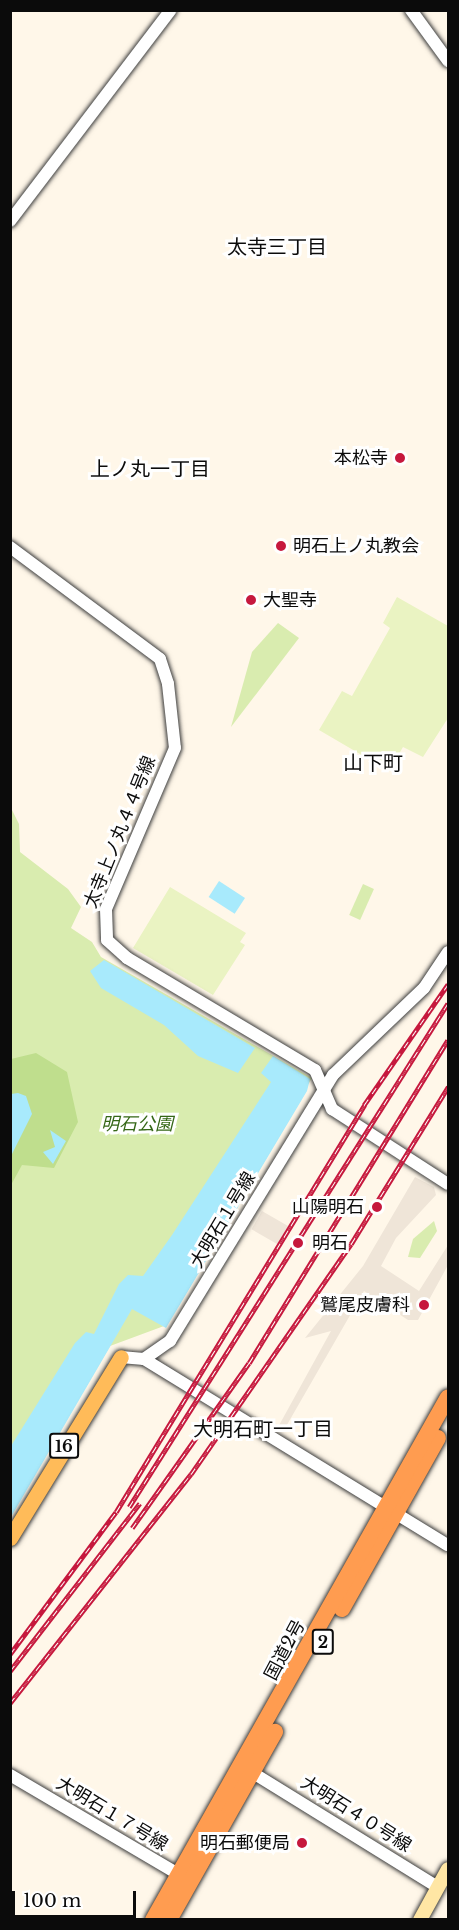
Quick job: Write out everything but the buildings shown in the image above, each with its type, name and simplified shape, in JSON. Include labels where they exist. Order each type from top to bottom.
[{"type":"highway","name":"国道2号","points":[[153,1920],[185,1878],[249,1770],[390,1510],[448,1397]]},
{"type":"highway","name":"国道2号","points":[[390,1510],[448,1419]]},
{"type":"highway","name":"国道2号","points":[[169,1920],[185,1878]]},
{"type":"main road","name":"16","points":[[10,1538],[121,1358]]},
{"type":"main road","points":[[420,1920],[443,1890],[448,1869]]},
{"type":"street","points":[[411,10],[448,61]]},
{"type":"street","points":[[10,221],[170,11]]},
{"type":"street","name":"太寺上ノ丸４４号線","points":[[10,547],[160,659],[168,684],[175,748],[106,909],[107,940],[127,958],[315,1070],[336,1112],[448,1184]]},
{"type":"street","name":"大明石１号線","points":[[144,1359],[170,1341],[333,1075],[424,988],[448,952]]},
{"type":"street","points":[[121,1358],[144,1359],[448,1545]]},
{"type":"street","name":"大明石４０号線","points":[[249,1770],[443,1890]]},
{"type":"street","name":"大明石１７号線","points":[[10,1775],[185,1878]]},
{"type":"green space","points":[[397,597],[448,626],[448,718],[423,757],[403,747],[389,771],[319,730],[342,691],[352,696],[390,628],[383,623]]},
{"type":"green space","points":[[278,623],[299,638],[231,727],[252,652]]},
{"type":"green space","name":"明石公園","points":[[11,808],[19,824],[20,852],[68,889],[81,907],[71,928],[92,942],[101,957],[312,1078],[164,1326],[110,1346],[11,1513]]},
{"type":"green space","points":[[363,884],[374,889],[360,920],[349,915]]},
{"type":"green space","points":[[170,887],[246,933],[240,942],[245,945],[213,995],[133,948]]},
{"type":"green space","points":[[36,1053],[67,1072],[78,1122],[54,1168],[22,1165],[11,1185],[11,1059]]},
{"type":"green space","points":[[434,1221],[437,1231],[420,1258],[408,1257],[413,1239]]},
{"type":"shaded area","points":[[415,1177],[434,1187],[436,1195],[396,1238],[381,1266],[419,1291],[448,1245],[448,1265],[418,1320],[408,1320],[364,1291],[284,1430],[273,1433],[252,1421],[255,1416],[277,1429],[331,1331],[305,1338],[363,1266]]},
{"type":"shaded area","points":[[262,1211],[288,1226],[277,1244],[252,1229]]},
{"type":"water","points":[[219,881],[245,898],[235,914],[209,897]]},
{"type":"water","points":[[104,960],[255,1048],[238,1073],[198,1056],[164,1025],[101,988],[90,971]]},
{"type":"water","points":[[273,1056],[310,1079],[307,1091],[166,1328],[132,1309],[11,1517],[11,1446],[75,1343],[86,1332],[94,1334],[119,1284],[128,1275],[143,1276],[172,1235],[271,1082],[261,1073]]},
{"type":"water","points":[[18,1093],[26,1096],[32,1114],[11,1156],[11,1094]]},
{"type":"water","points":[[50,1130],[66,1141],[53,1164],[43,1152],[55,1147]]},
{"type":"railway","points":[[10,1654],[116,1512],[364,1105],[448,984]]},
{"type":"railway","points":[[129,1507],[448,1003]]},
{"type":"railway","points":[[132,1528],[249,1363],[448,1040]]},
{"type":"railway","points":[[10,1703],[191,1474],[351,1244],[448,1087]]},
{"type":"railway","points":[[10,1671],[140,1503]]},
{"type":"place","name":"本松寺","points":[[400,458]]},
{"type":"place","name":"明石上ノ丸教会","points":[[281,546]]},
{"type":"place","name":"大聖寺","points":[[251,600]]},
{"type":"place","name":"山陽明石","points":[[377,1207]]},
{"type":"place","name":"明石","points":[[298,1243]]},
{"type":"place","name":"鷲尾皮膚科","points":[[424,1305]]},
{"type":"place","name":"明石郵便局","points":[[302,1843]]},
{"type":"district","name":"太寺三丁目","points":[[277,247]]},
{"type":"district","name":"上ノ丸一丁目","points":[[150,469]]},
{"type":"district","name":"山下町","points":[[373,763]]},
{"type":"district","name":"大明石町一丁目","points":[[263,1429]]}]
